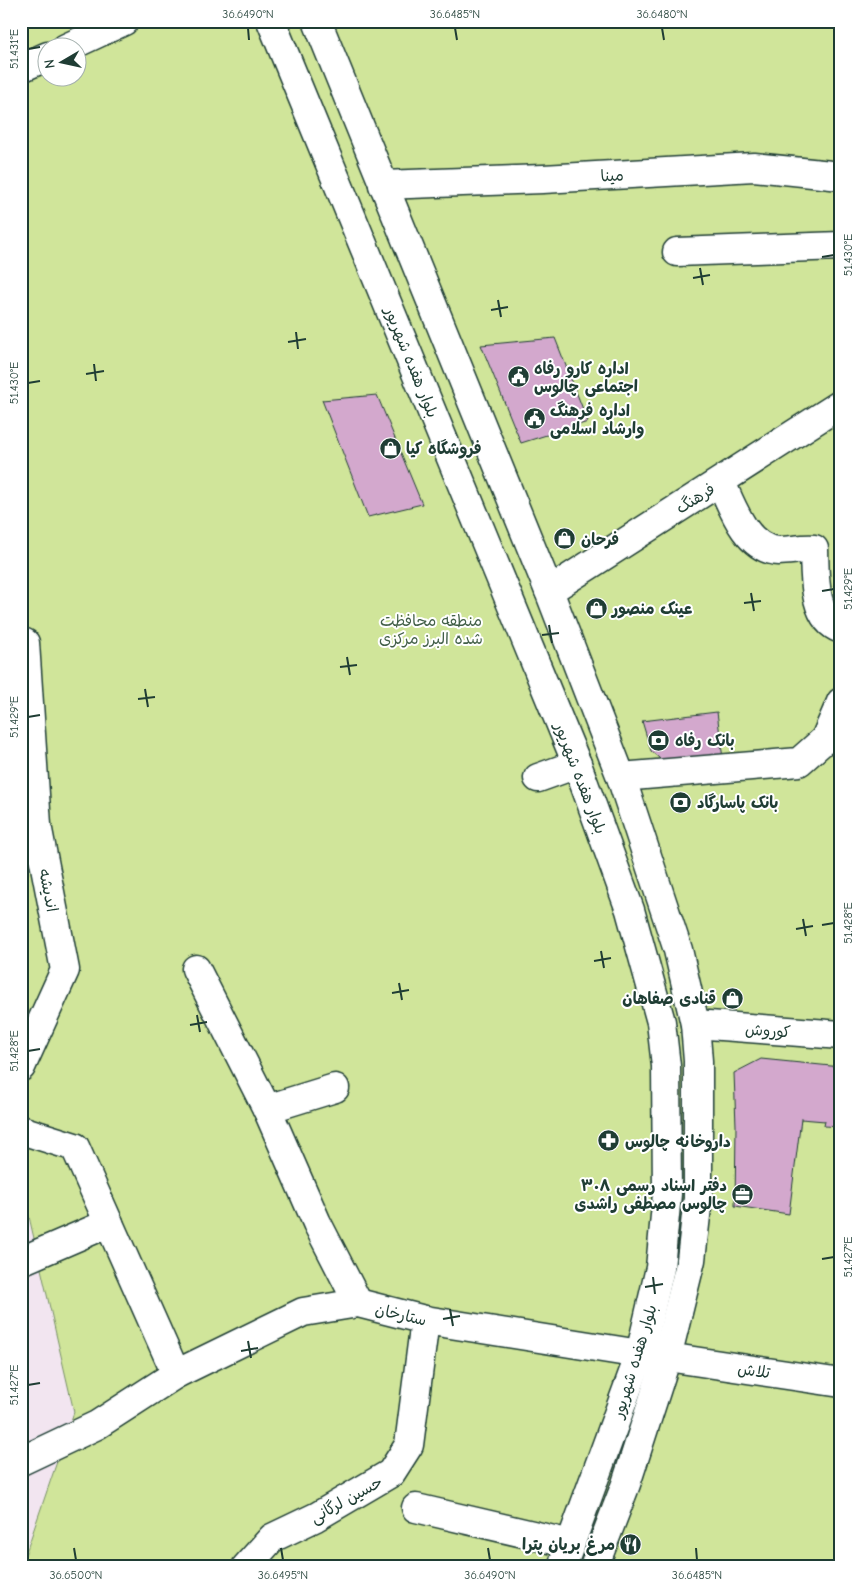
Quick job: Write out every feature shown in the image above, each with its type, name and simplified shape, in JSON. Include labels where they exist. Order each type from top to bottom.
[{"type":"main road","points":[[87,38],[124,21]]},
{"type":"main road","name":"بلوار هفده شهریور","points":[[271,21],[577,764],[630,910],[646,961],[661,1022],[666,1066],[667,1194],[660,1268],[640,1354],[567,1555]]},
{"type":"main road","name":"بلوار هفده شهریور","points":[[317,21],[548,591],[621,777],[678,950],[695,1024],[698,1061],[698,1198],[691,1260],[667,1357],[626,1484],[594,1567]]},
{"type":"main road","points":[[21,68],[38,60]]},
{"type":"main road","name":"مینا","points":[[383,184],[543,179],[754,168],[841,176]]},
{"type":"main road","points":[[678,252],[841,246]]},
{"type":"main road","name":"فرهنگ","points":[[548,591],[841,404]]},
{"type":"main road","points":[[721,482],[739,521],[761,547],[778,551],[814,549],[815,576],[822,612],[832,626],[841,629]]},
{"type":"main road","name":"اندیشه","points":[[21,1067],[65,970],[37,825],[25,643]]},
{"type":"main road","points":[[621,777],[799,762],[825,739],[841,702]]},
{"type":"main road","points":[[538,778],[611,751]]},
{"type":"main road","points":[[196,969],[267,1109],[317,1224],[358,1303]]},
{"type":"main road","name":"کوروش","points":[[695,1024],[841,1035]]},
{"type":"main road","points":[[267,1109],[336,1088]]},
{"type":"main road","points":[[21,1130],[75,1147],[176,1374]]},
{"type":"main road","points":[[21,1261],[109,1223]]},
{"type":"main road","name":"ستارخان","points":[[21,1460],[97,1425],[176,1374],[304,1312],[358,1303],[425,1320],[640,1354]]},
{"type":"main road","name":"حسین لرگانی","points":[[246,1567],[272,1538],[316,1517],[391,1473],[409,1445],[425,1320]]},
{"type":"main road","name":"تلاش","points":[[667,1357],[841,1383]]},
{"type":"main road","points":[[416,1508],[567,1555]]},
{"type":"green space","name":"منطقه محافظت شده البرز مرکزی","points":[[21,21],[841,21],[841,1567],[21,1567],[74,1412],[21,1182]]},
{"type":"building","points":[[555,338],[588,422],[521,443],[481,345]]},
{"type":"building","points":[[377,395],[422,504],[368,517],[322,400]]},
{"type":"building","points":[[717,712],[723,759],[667,765],[651,751],[642,721]]},
{"type":"building","points":[[761,1059],[841,1067],[841,1127],[824,1126],[825,1121],[801,1119],[789,1214],[735,1206],[736,1126],[734,1073]]},
{"type":"place","name":"اداره کارو رفاه اجتماعی چالوس","points":[[518,377]]},
{"type":"place","name":"اداره فرهنگ وارشاد اسلامی","points":[[534,419]]},
{"type":"place","name":"فروشگاه کیا","points":[[390,448]]},
{"type":"place","name":"فرحان","points":[[565,539]]},
{"type":"place","name":"عینک منصور","points":[[596,608]]},
{"type":"place","name":"بانک رفاه","points":[[659,740]]},
{"type":"place","name":"بانک پاسارگاد","points":[[681,802]]},
{"type":"place","name":"قنادی صفاهان","points":[[732,998]]},
{"type":"place","name":"داروخانه چالوس","points":[[609,1141]]},
{"type":"place","name":"دفتر اسناد رسمی ۳۰۸ چالوس مصطفی راشدی","points":[[743,1194]]},
{"type":"place","name":"مرغ بریان پترا","points":[[631,1544]]}]
